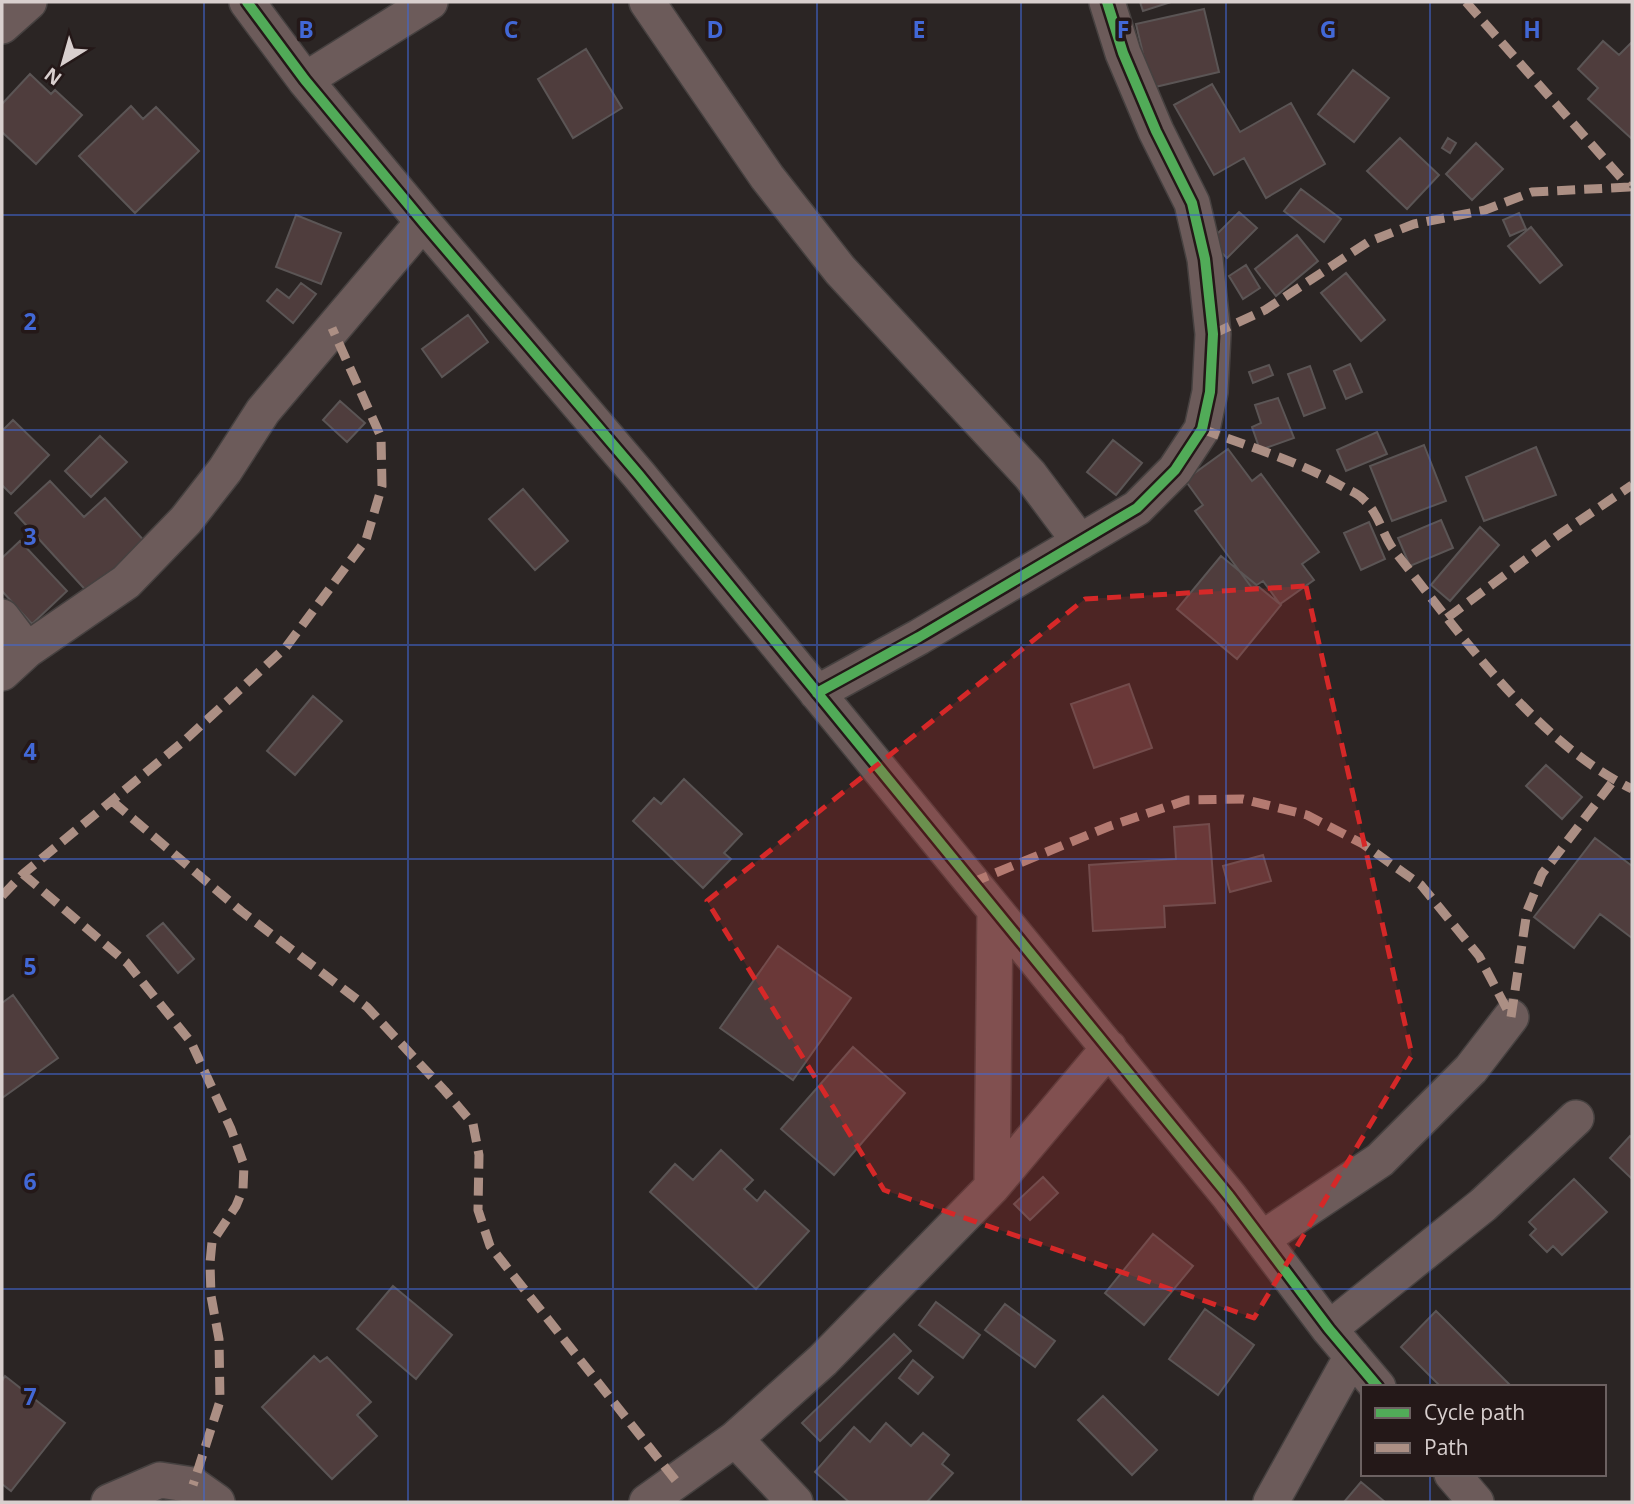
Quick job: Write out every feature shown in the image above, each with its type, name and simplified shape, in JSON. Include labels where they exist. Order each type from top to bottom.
[{"type":"street","points":[[2,26],[29,2]]},
{"type":"street","points":[[247,2],[305,80],[639,475],[1108,1048],[1262,1239],[1329,1329],[1376,1385]]},
{"type":"street","points":[[305,80],[430,2]]},
{"type":"street","points":[[648,2],[767,177],[840,270],[1030,475],[1080,542]]},
{"type":"street","points":[[817,693],[919,637],[1137,508],[1175,470],[1202,429],[1210,392],[1213,334],[1205,259],[1192,204],[1123,53],[1107,2]]},
{"type":"street","points":[[2,673],[27,650],[126,583],[186,520],[225,470],[263,411],[423,222]]},
{"type":"street","points":[[2,617],[27,650]]},
{"type":"street","points":[[992,1187],[995,910]]},
{"type":"street","points":[[1262,1239],[1380,1160],[1471,1069],[1511,1017]]},
{"type":"street","points":[[647,1502],[735,1438],[823,1360],[992,1187],[1108,1048]]},
{"type":"street","points":[[1329,1329],[1483,1205],[1576,1118]]},
{"type":"street","points":[[1271,1502],[1352,1356]]},
{"type":"street","points":[[735,1438],[795,1502]]},
{"type":"street","points":[[1454,1476],[1476,1502]]},
{"type":"street","points":[[109,1502],[160,1480],[193,1485],[217,1502]]},
{"type":"highlighted area","points":[[1306,586],[1412,1055],[1254,1318],[884,1190],[707,901],[1085,599]]},
{"type":"building","points":[[1140,2],[1171,2],[1143,11]]},
{"type":"building","points":[[1204,9],[1219,72],[1151,88],[1136,24]]},
{"type":"building","points":[[1603,41],[1619,55],[1632,42],[1632,139],[1588,99],[1598,88],[1578,69]]},
{"type":"building","points":[[586,49],[622,108],[573,138],[538,79]]},
{"type":"building","points":[[1353,70],[1389,98],[1354,142],[1318,114]]},
{"type":"building","points":[[30,74],[51,94],[55,90],[82,115],[36,164],[2,132],[2,104]]},
{"type":"building","points":[[1212,84],[1240,132],[1291,103],[1325,164],[1266,198],[1244,158],[1214,175],[1174,105]]},
{"type":"building","points":[[131,106],[143,119],[156,107],[199,151],[135,213],[79,156]]},
{"type":"building","points":[[1400,138],[1439,175],[1407,209],[1367,171]]},
{"type":"building","points":[[1448,138],[1456,143],[1450,153],[1442,148]]},
{"type":"building","points":[[1476,143],[1503,169],[1472,200],[1446,174]]},
{"type":"building","points":[[1301,189],[1341,219],[1324,242],[1284,211]]},
{"type":"building","points":[[1239,212],[1257,228],[1227,258],[1210,241]]},
{"type":"building","points":[[1519,213],[1526,229],[1510,236],[1503,220]]},
{"type":"building","points":[[296,215],[341,233],[321,284],[276,267]]},
{"type":"building","points":[[1531,227],[1562,265],[1540,283],[1508,246]]},
{"type":"building","points":[[1297,235],[1318,261],[1276,296],[1255,269]]},
{"type":"building","points":[[1246,265],[1260,288],[1243,299],[1229,276]]},
{"type":"building","points":[[1346,273],[1385,320],[1361,341],[1321,293]]},
{"type":"building","points":[[301,283],[316,294],[293,323],[267,301],[277,289],[289,298]]},
{"type":"building","points":[[468,315],[488,342],[442,377],[422,349]]},
{"type":"building","points":[[1350,364],[1362,392],[1346,399],[1334,371]]},
{"type":"building","points":[[1269,365],[1273,375],[1253,383],[1249,372]]},
{"type":"building","points":[[1310,366],[1325,408],[1304,416],[1288,374]]},
{"type":"building","points":[[1278,398],[1294,438],[1260,450],[1252,427],[1261,423],[1255,405]]},
{"type":"building","points":[[340,401],[365,423],[347,442],[323,420]]},
{"type":"building","points":[[13,420],[49,455],[11,494],[2,485],[2,431]]},
{"type":"building","points":[[1377,432],[1387,454],[1346,471],[1337,450]]},
{"type":"building","points":[[100,436],[127,462],[91,497],[65,471]]},
{"type":"building","points":[[1113,440],[1142,463],[1116,495],[1087,472]]},
{"type":"building","points":[[1424,445],[1446,501],[1392,521],[1370,466]]},
{"type":"building","points":[[1536,447],[1556,495],[1484,521],[1466,477]]},
{"type":"building","points":[[1228,449],[1252,481],[1261,474],[1319,552],[1302,564],[1314,580],[1280,604],[1263,581],[1252,588],[1195,511],[1203,505],[1185,480]]},
{"type":"building","points":[[50,481],[84,517],[105,498],[148,545],[92,597],[15,513]]},
{"type":"building","points":[[523,489],[568,541],[535,570],[489,519]]},
{"type":"building","points":[[1441,520],[1453,548],[1410,566],[1398,538]]},
{"type":"building","points":[[1369,522],[1385,559],[1361,570],[1344,533]]},
{"type":"building","points":[[1480,527],[1499,545],[1450,601],[1431,585]]},
{"type":"building","points":[[20,541],[67,591],[32,624],[2,591],[2,558]]},
{"type":"building","points":[[1221,556],[1281,605],[1237,659],[1177,609]]},
{"type":"building","points":[[1129,684],[1152,748],[1094,768],[1071,704]]},
{"type":"building","points":[[313,696],[342,721],[295,775],[267,751]]},
{"type":"building","points":[[1546,765],[1582,797],[1562,819],[1526,786]]},
{"type":"building","points":[[684,779],[742,834],[724,853],[731,859],[703,888],[633,821],[654,798],[661,804]]},
{"type":"building","points":[[1209,824],[1215,903],[1164,906],[1165,927],[1093,931],[1089,865],[1176,859],[1174,827]]},
{"type":"building","points":[[1595,838],[1632,866],[1632,938],[1600,914],[1574,948],[1534,917]]},
{"type":"building","points":[[1263,855],[1271,881],[1230,892],[1223,866]]},
{"type":"building","points":[[163,923],[194,959],[178,973],[147,936]]},
{"type":"building","points":[[778,946],[851,998],[793,1080],[720,1028]]},
{"type":"building","points":[[13,995],[58,1058],[2,1098],[2,1003]]},
{"type":"building","points":[[853,1047],[905,1093],[834,1175],[781,1129]]},
{"type":"building","points":[[1630,1136],[1632,1138],[1632,1179],[1610,1158]]},
{"type":"building","points":[[721,1150],[753,1180],[744,1189],[757,1201],[765,1191],[809,1231],[756,1289],[650,1192],[675,1164],[693,1180]]},
{"type":"building","points":[[1043,1177],[1058,1193],[1030,1220],[1014,1204]]},
{"type":"building","points":[[1574,1179],[1607,1212],[1562,1255],[1553,1246],[1547,1252],[1530,1235],[1536,1229],[1529,1222]]},
{"type":"building","points":[[1153,1234],[1193,1266],[1144,1325],[1105,1293]]},
{"type":"building","points":[[393,1286],[452,1335],[416,1379],[357,1329]]},
{"type":"building","points":[[936,1302],[980,1335],[963,1358],[919,1325]]},
{"type":"building","points":[[1005,1304],[1055,1341],[1035,1367],[985,1330]]},
{"type":"building","points":[[1205,1309],[1254,1345],[1218,1395],[1169,1359]]},
{"type":"building","points":[[1436,1311],[1510,1385],[1439,1385],[1401,1347]]},
{"type":"building","points":[[894,1334],[911,1351],[820,1441],[802,1423]]},
{"type":"building","points":[[314,1356],[320,1362],[327,1357],[371,1402],[357,1415],[377,1436],[332,1479],[262,1407]]},
{"type":"building","points":[[913,1360],[933,1377],[918,1394],[899,1378]]},
{"type":"building","points":[[5,1376],[65,1423],[11,1491],[2,1484],[2,1381]]},
{"type":"building","points":[[1103,1396],[1157,1450],[1132,1475],[1078,1420]]},
{"type":"building","points":[[886,1423],[911,1446],[923,1433],[949,1455],[942,1464],[953,1473],[927,1502],[849,1502],[815,1472],[854,1427],[870,1442]]},
{"type":"building","points":[[1361,1482],[1385,1502],[1344,1502]]},
{"type":"marked path","points":[[1466,2],[1629,187]]},
{"type":"marked path","points":[[1213,334],[1265,310],[1368,242],[1414,224],[1485,210],[1532,192],[1629,187],[1632,184]]},
{"type":"marked path","points":[[2,896],[23,874],[184,741],[286,647],[366,540],[382,486],[381,437],[332,328]]},
{"type":"marked path","points":[[1202,429],[1293,463],[1361,497],[1373,511],[1396,553],[1502,684],[1563,744],[1632,789]]},
{"type":"marked path","points":[[1447,618],[1560,534],[1632,485]]},
{"type":"marked path","points":[[1511,1017],[1527,911],[1542,874],[1614,780]]},
{"type":"marked path","points":[[971,883],[1110,826],[1187,800],[1243,799],[1307,815],[1363,844],[1421,885],[1479,956],[1511,1017]]},
{"type":"marked path","points":[[112,801],[241,911],[367,1007],[473,1124],[479,1155],[478,1210],[490,1246],[676,1481]]},
{"type":"marked path","points":[[23,874],[127,963],[191,1042],[231,1129],[244,1165],[243,1189],[236,1206],[212,1242],[211,1296],[219,1339],[220,1401],[193,1485]]},
{"type":"cycle path","points":[[247,2],[305,80],[639,475],[1229,1196],[1329,1329],[1376,1385]]},
{"type":"cycle path","points":[[817,693],[919,637],[1137,508],[1175,470],[1202,429],[1210,392],[1213,334],[1205,259],[1192,203],[1156,131],[1123,53],[1107,2]]}]
